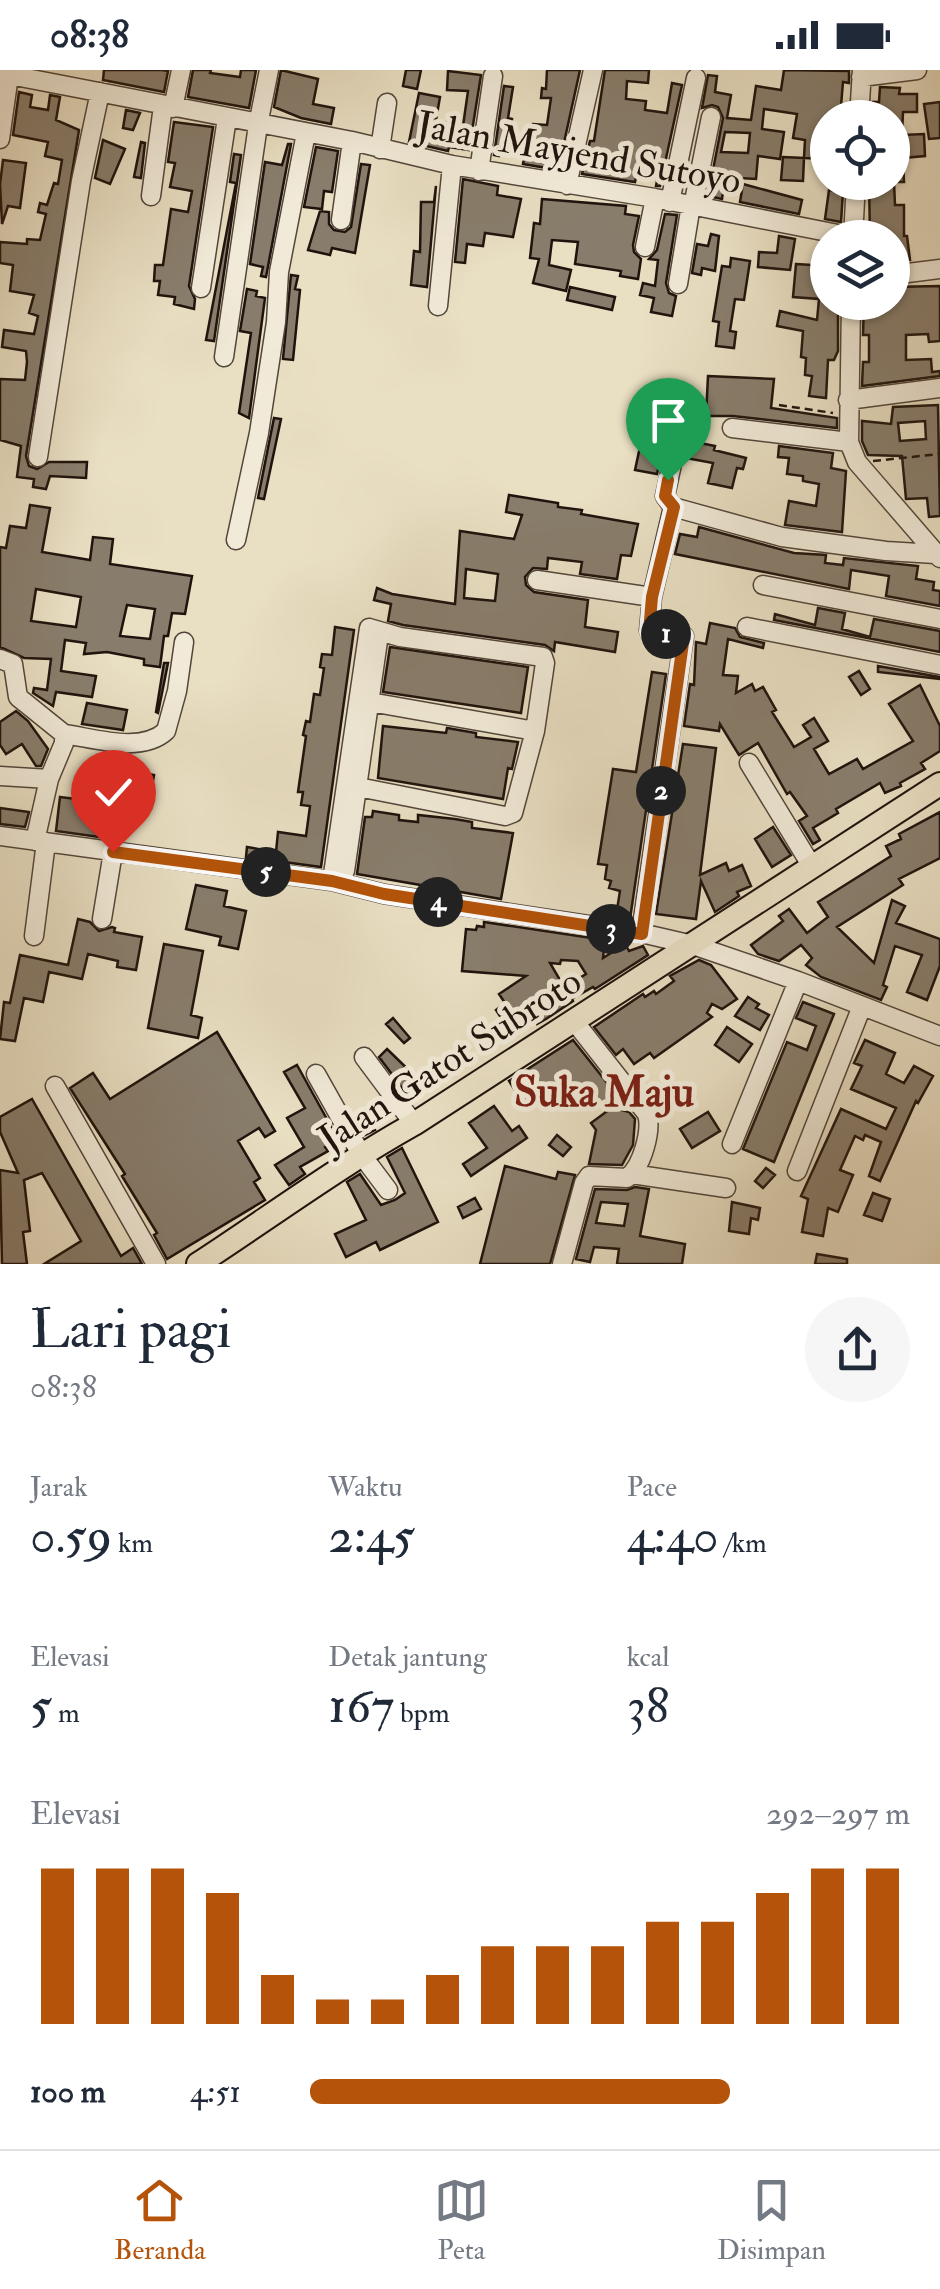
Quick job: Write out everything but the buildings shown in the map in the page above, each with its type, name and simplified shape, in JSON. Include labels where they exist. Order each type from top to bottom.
[{"type":"main road","name":"Jalan Gatot Subroto","points":[[198,1264],[325,1182],[361,1154],[693,946],[811,865],[940,784]]},
{"type":"street","points":[[151,196],[168,107],[181,70]]},
{"type":"street","points":[[224,356],[258,125],[270,70]]},
{"type":"street","points":[[567,185],[593,70]]},
{"type":"street","points":[[860,100],[861,73],[916,70]]},
{"type":"street","points":[[0,139],[4,74]]},
{"type":"street","name":"Jalan Mayjend Sutoyo","points":[[4,74],[75,80],[100,92],[452,165],[810,229]]},
{"type":"street","points":[[479,170],[493,76]]},
{"type":"street","points":[[645,247],[696,78]]},
{"type":"street","points":[[38,457],[81,181],[100,92]]},
{"type":"street","points":[[380,149],[387,103]]},
{"type":"street","points":[[678,284],[711,117]]},
{"type":"street","points":[[201,288],[228,118]]},
{"type":"street","points":[[236,540],[259,434],[276,322],[279,272],[306,133]]},
{"type":"street","points":[[341,220],[352,142]]},
{"type":"street","points":[[438,306],[452,165]]},
{"type":"street","points":[[910,272],[940,268]]},
{"type":"street","points":[[851,320],[848,408],[850,442],[857,462],[939,557]]},
{"type":"street","points":[[848,408],[940,388]]},
{"type":"street","points":[[732,428],[850,442]]},
{"type":"street","points":[[678,437],[665,496],[674,507],[782,536],[939,557]]},
{"type":"street","points":[[642,934],[684,636],[649,632],[652,597],[674,507]]},
{"type":"street","points":[[537,580],[652,597]]},
{"type":"street","points":[[762,585],[940,619]]},
{"type":"street","points":[[747,627],[940,665]]},
{"type":"street","points":[[338,882],[369,628],[378,634],[543,657],[535,731],[512,813],[506,816],[358,787]]},
{"type":"street","points":[[338,882],[358,787],[378,634]]},
{"type":"street","points":[[0,659],[13,664],[16,692],[24,703],[64,734],[144,742],[166,731],[184,642]]},
{"type":"street","points":[[370,702],[535,731]]},
{"type":"street","points":[[34,936],[49,779],[64,744],[64,734]]},
{"type":"street","points":[[749,763],[811,865]]},
{"type":"street","points":[[0,776],[49,779]]},
{"type":"street","points":[[0,836],[338,882],[384,894],[642,934],[693,946],[798,981],[940,1036]]},
{"type":"street","points":[[102,920],[113,852]]},
{"type":"street","points":[[732,1144],[798,981]]},
{"type":"street","points":[[797,1172],[862,1006]]},
{"type":"street","points":[[564,1264],[584,1183],[589,1176],[627,1178],[636,1172],[650,1129],[649,1118],[574,1021]]},
{"type":"street","points":[[364,1056],[414,1124]]},
{"type":"street","points":[[316,1074],[361,1154],[388,1190]]},
{"type":"street","points":[[55,1086],[156,1264]]},
{"type":"street","points":[[632,1174],[726,1188]]},
{"type":"path","points":[[778,406],[848,408]]},
{"type":"path","points":[[857,462],[940,454]]},
{"type":"district","name":"Suka Maju","points":[[604,1093]]},
{"type":"route","points":[[113,852],[332,881],[384,894],[642,934],[684,636],[649,632],[652,597],[674,507],[665,496],[668,480]]}]
